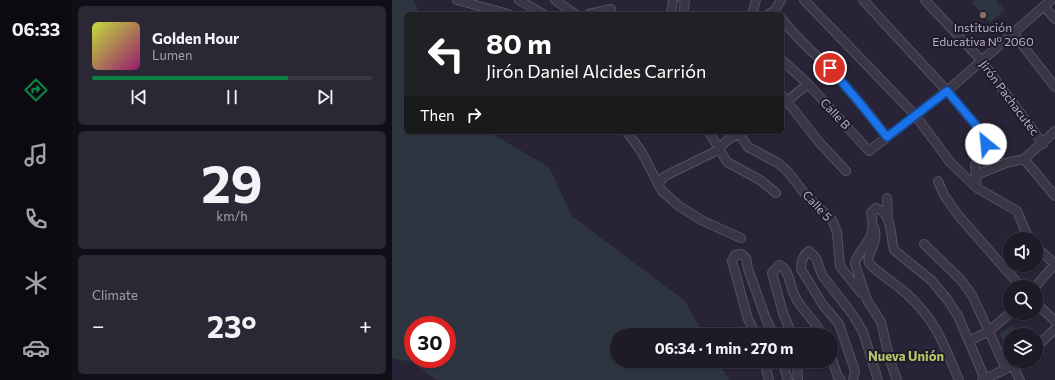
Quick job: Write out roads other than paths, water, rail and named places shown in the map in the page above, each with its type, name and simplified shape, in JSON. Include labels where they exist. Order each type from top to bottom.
[{"type":"street","points":[[457,0],[501,12]]},
{"type":"street","points":[[519,0],[540,12]]},
{"type":"street","points":[[555,0],[572,12]]},
{"type":"street","points":[[671,12],[673,0]]},
{"type":"street","points":[[683,0],[685,2],[683,12]]},
{"type":"street","points":[[753,12],[756,0]]},
{"type":"street","points":[[774,12],[781,0]]},
{"type":"street","points":[[804,0],[916,116],[950,162],[977,188],[1017,211],[1026,232]]},
{"type":"street","points":[[863,0],[947,91],[987,140],[975,165],[977,188]]},
{"type":"street","name":"Jirón Pachacutec","points":[[924,0],[981,60],[1043,144]]},
{"type":"street","points":[[784,21],[798,38],[830,68],[887,137],[947,91],[1051,0]]},
{"type":"street","points":[[1044,6],[1055,19]]},
{"type":"street","points":[[598,12],[611,9]]},
{"type":"street","points":[[1013,33],[1055,87]]},
{"type":"street","name":"Calle B","points":[[784,62],[808,84],[869,151],[887,137]]},
{"type":"street","points":[[808,84],[784,99],[797,112],[819,142],[846,171]]},
{"type":"street","points":[[976,175],[1006,163],[1024,159],[1055,132]]},
{"type":"street","points":[[628,134],[641,151],[658,185],[679,206],[703,221],[741,238]]},
{"type":"street","points":[[710,134],[727,162],[760,180],[776,193]]},
{"type":"street","points":[[658,185],[665,176],[686,167],[738,134]]},
{"type":"street","name":"Calle 5","points":[[741,134],[748,147],[778,163],[788,172],[805,194],[832,220],[837,232],[840,266],[867,300]]},
{"type":"street","points":[[1024,159],[1055,196]]},
{"type":"street","points":[[938,181],[944,195],[958,215],[1015,280]]},
{"type":"street","points":[[887,198],[888,220]]},
{"type":"street","points":[[959,380],[937,328],[929,316],[907,293],[869,263],[868,257],[877,239],[871,213],[876,208],[880,209],[888,220],[892,230],[894,250],[931,280],[947,299],[958,316],[983,379],[1006,368]]},
{"type":"street","points":[[874,227],[855,262],[857,275],[867,300],[881,322],[890,361],[897,380]]},
{"type":"street","points":[[924,244],[960,279],[968,290],[989,331],[1003,352]]},
{"type":"street","points":[[853,380],[855,371],[839,324],[823,305],[801,269],[806,253],[809,251],[816,258],[822,275],[853,315],[863,332],[878,380]]},
{"type":"street","points":[[1041,280],[1055,264],[1043,253]]},
{"type":"street","points":[[752,328],[748,319],[732,261],[735,255],[741,254],[746,258],[748,269],[770,328]]},
{"type":"street","points":[[789,328],[783,313],[772,273],[779,265],[783,267],[789,278],[794,296],[817,328]]},
{"type":"street","points":[[1043,310],[1055,321]]},
{"type":"street","points":[[969,341],[989,331],[1003,319]]},
{"type":"street","points":[[1043,340],[1055,329]]},
{"type":"street","points":[[766,368],[769,380]]},
{"type":"street","points":[[784,368],[788,380]]},
{"type":"street","points":[[797,368],[798,380]]},
{"type":"street","points":[[835,368],[838,377],[841,380]]},
{"type":"street","points":[[1014,368],[1020,380]]},
{"type":"place","name":"Institución Educativa Nº 2060","points":[[983,15]]},
{"type":"district","name":"Nueva Unión","points":[[906,356]]}]
